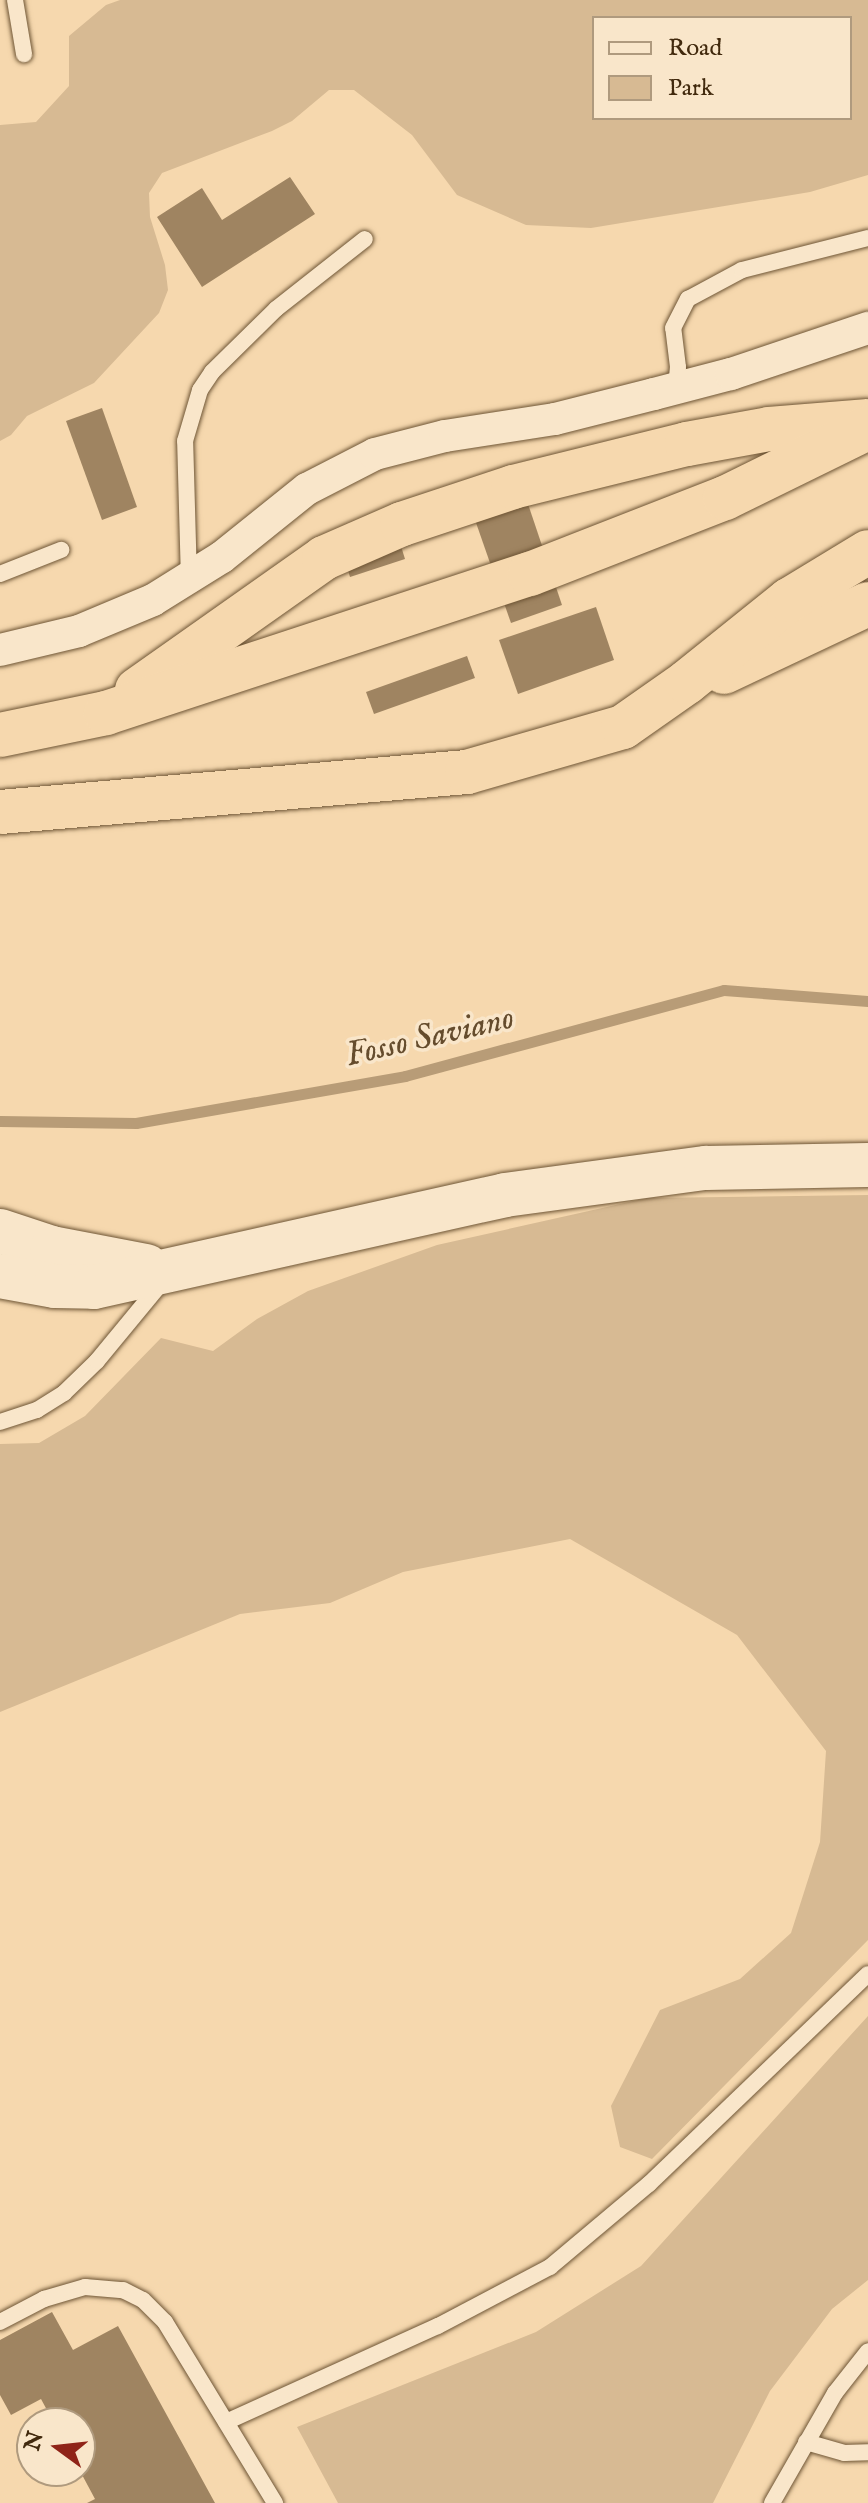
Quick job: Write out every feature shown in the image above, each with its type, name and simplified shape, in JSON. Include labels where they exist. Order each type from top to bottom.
[{"type":"highway","points":[[106,713],[324,558],[370,536],[513,487],[663,449],[757,431],[868,421]]},
{"type":"highway","points":[[0,735],[106,713],[530,574],[725,498],[868,428]]},
{"type":"highway","points":[[670,694],[780,578],[820,548],[868,522]]},
{"type":"highway","points":[[0,812],[467,772],[623,727],[789,600],[868,552]]},
{"type":"highway","points":[[670,694],[868,574]]},
{"type":"highway","points":[[670,694],[868,604]]},
{"type":"main road","points":[[0,1276],[76,1287],[112,1284],[505,1195],[706,1168],[868,1165]]},
{"type":"main road","points":[[0,1231],[73,1253],[172,1270]]},
{"type":"street","points":[[0,650],[79,631],[153,600],[189,580],[307,489],[375,454],[445,436],[555,419],[676,389],[868,328]]},
{"type":"lane","points":[[15,0],[24,54]]},
{"type":"lane","points":[[676,389],[678,367],[673,328],[688,299],[742,270],[868,238]]},
{"type":"lane","points":[[189,580],[185,441],[200,390],[212,372],[276,309],[365,239]]},
{"type":"lane","points":[[0,574],[61,550]]},
{"type":"lane","points":[[0,1422],[37,1410],[78,1381],[119,1337],[172,1270]]},
{"type":"lane","points":[[226,2422],[438,2326],[550,2267],[649,2184],[868,1974]]},
{"type":"lane","points":[[0,2322],[64,2292],[85,2287],[123,2290],[143,2300],[165,2322],[275,2503]]},
{"type":"lane","points":[[772,2503],[835,2393],[868,2351]]},
{"type":"lane","points":[[806,2442],[844,2453],[868,2452]]},
{"type":"green space","points":[[120,0],[868,0],[868,175],[810,192],[591,228],[526,225],[457,195],[412,135],[354,90],[329,90],[292,121],[272,131],[162,173],[149,193],[150,217],[165,265],[168,290],[159,313],[94,383],[27,416],[11,435],[0,441],[0,125],[36,122],[69,86],[69,36],[106,5]]},
{"type":"green space","points":[[868,1195],[868,1940],[652,2159],[620,2147],[611,2106],[660,2010],[740,1979],[791,1933],[820,1842],[826,1751],[737,1635],[570,1539],[403,1572],[330,1603],[240,1614],[0,1712],[0,1444],[39,1443],[85,1416],[161,1338],[213,1351],[257,1319],[308,1291],[437,1245],[647,1198]]},
{"type":"green space","points":[[868,2016],[868,2280],[832,2309],[770,2391],[713,2503],[338,2503],[297,2427],[536,2332],[641,2266]]},
{"type":"building","points":[[290,177],[315,214],[202,287],[157,217],[202,188],[222,220]]},
{"type":"building","points":[[102,408],[137,507],[102,520],[66,421]]},
{"type":"building","points":[[526,498],[562,605],[511,623],[474,517]]},
{"type":"building","points":[[392,517],[405,559],[350,577],[337,536]]},
{"type":"building","points":[[596,607],[614,660],[518,694],[499,640]]},
{"type":"building","points":[[467,656],[475,678],[374,714],[366,692]]},
{"type":"building","points":[[52,2312],[73,2350],[118,2326],[215,2503],[87,2503],[95,2499],[89,2487],[96,2487],[96,2407],[45,2407],[41,2399],[26,2407],[16,2407],[16,2412],[11,2415],[0,2395],[0,2340]]},
{"type":"waterway","name":"Fosso Saviano","points":[[0,1121],[136,1123],[405,1076],[724,990],[868,1001]]}]
